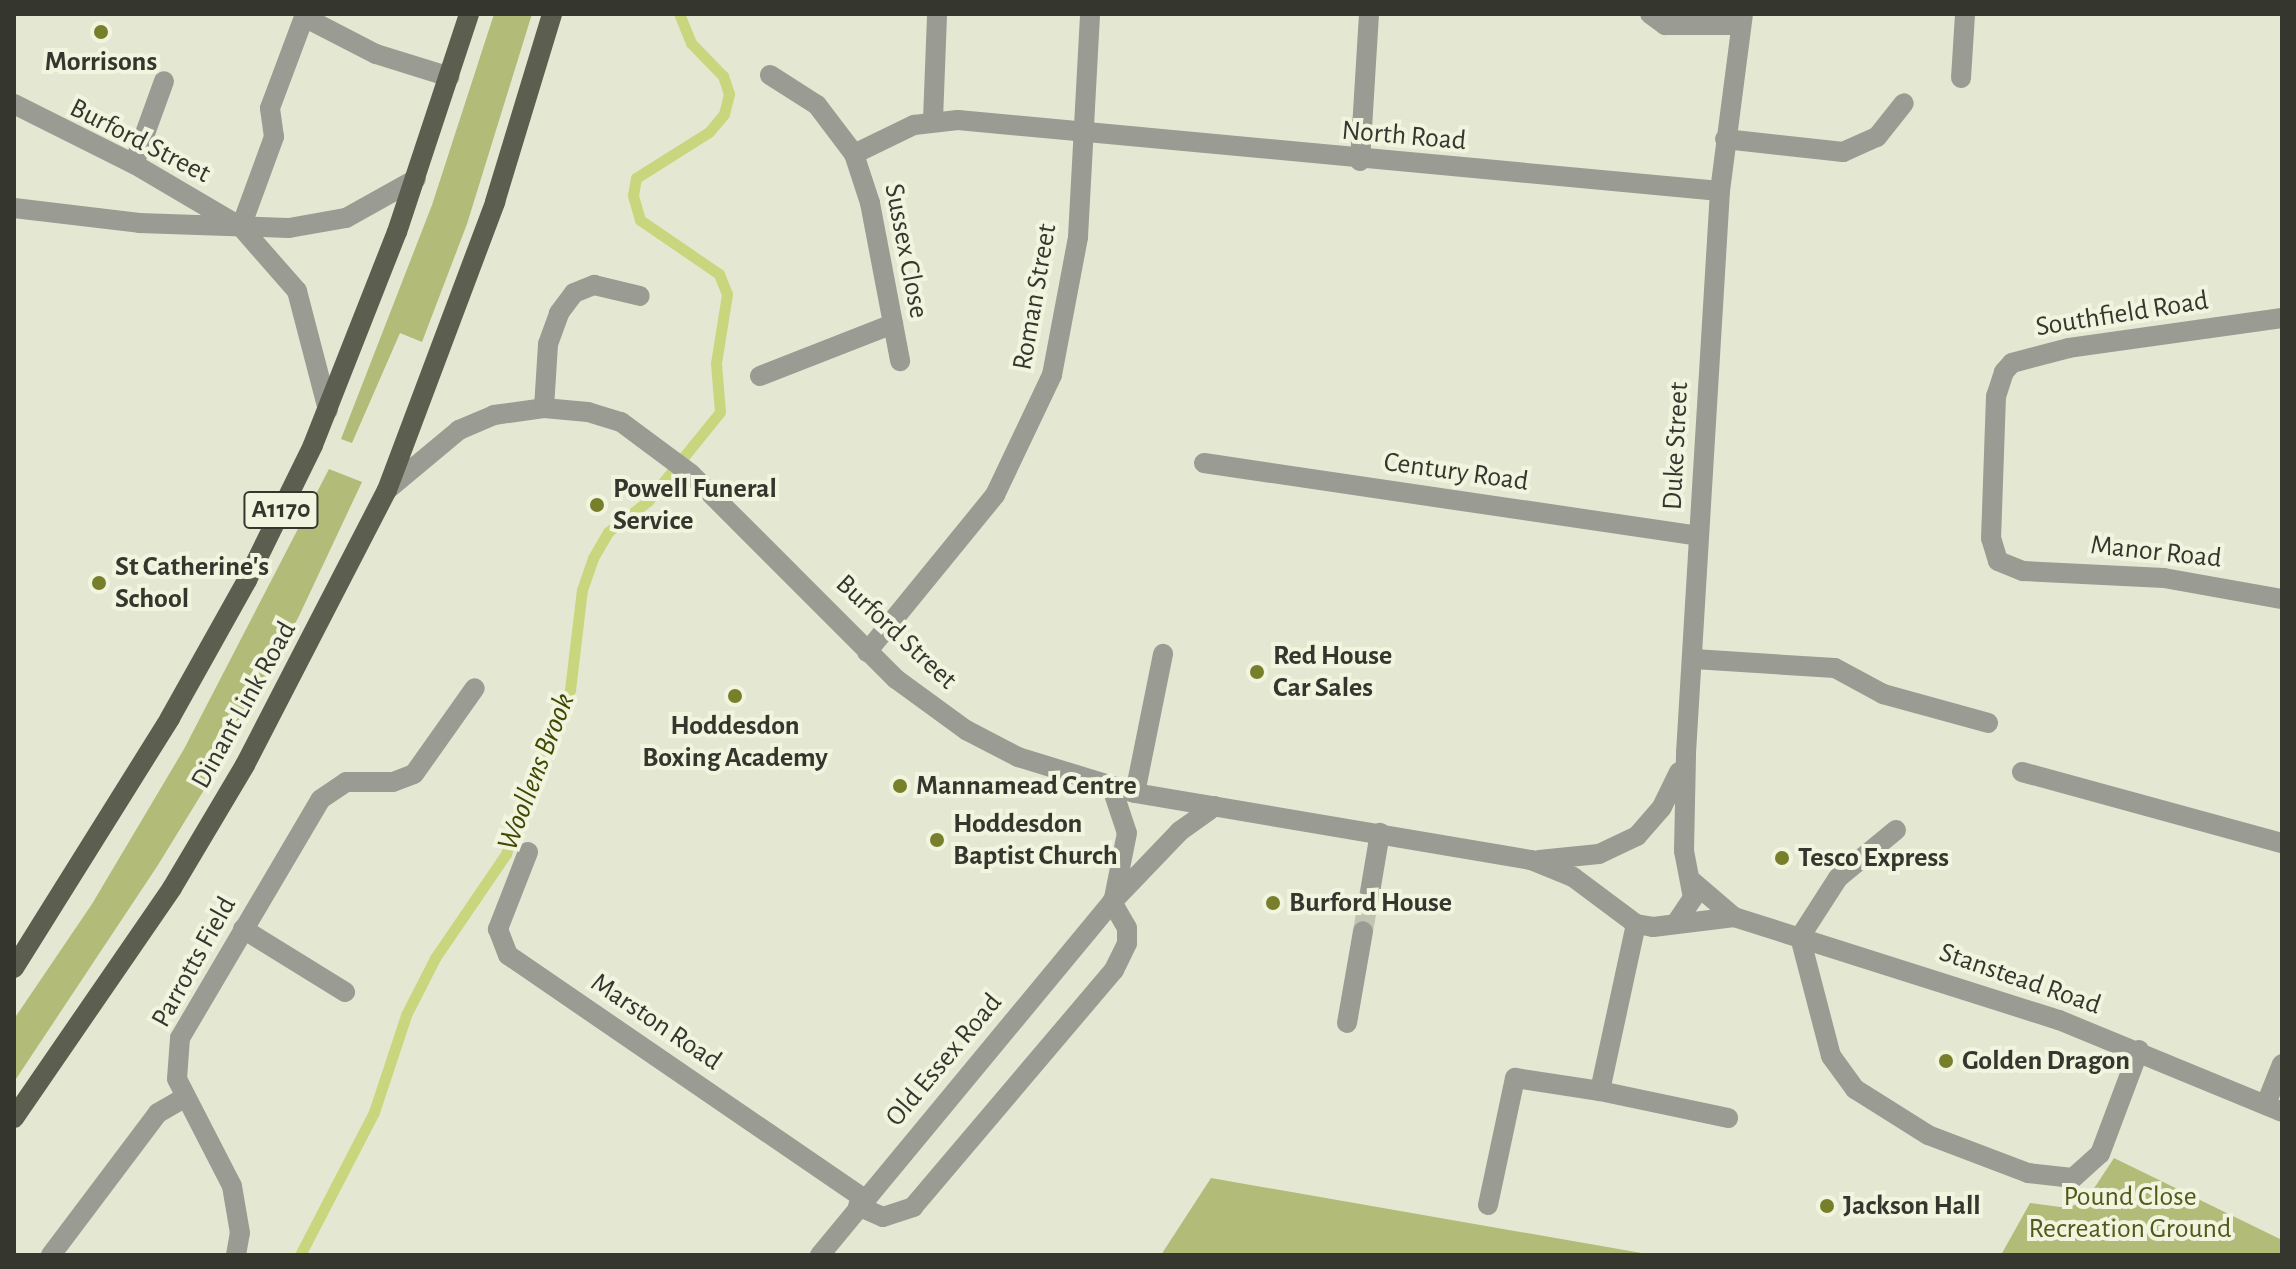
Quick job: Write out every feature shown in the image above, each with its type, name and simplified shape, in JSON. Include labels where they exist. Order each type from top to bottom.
[{"type":"main road","name":"Dinant Link Road","points":[[14,968],[170,718],[247,580],[328,410],[416,179],[469,14]]},
{"type":"main road","name":"Dinant Link Road","points":[[14,1118],[172,888],[245,765],[387,490],[490,217],[552,14]]},
{"type":"street","points":[[933,120],[937,14]]},
{"type":"street","name":"Roman Street","points":[[867,652],[978,522],[1042,402],[1070,295],[1090,14]]},
{"type":"street","points":[[1360,161],[1369,14]]},
{"type":"street","points":[[1650,14],[1665,25],[1741,20]]},
{"type":"street","points":[[1961,78],[1965,14]]},
{"type":"street","points":[[241,227],[274,137],[270,108],[304,17],[376,54],[450,77]]},
{"type":"street","name":"Duke Street","points":[[1692,881],[1684,851],[1686,753],[1720,191],[1741,20]]},
{"type":"street","name":"Sussex Close","points":[[770,75],[817,105],[854,154],[870,203],[900,361]]},
{"type":"street","points":[[134,164],[164,81]]},
{"type":"street","points":[[1725,139],[1843,152],[1877,137],[1904,103]]},
{"type":"street","name":"Burford Street","points":[[14,104],[134,164],[241,227],[297,291],[314,339],[328,410]]},
{"type":"street","name":"Sussex Close","points":[[854,154],[892,132],[933,120],[1083,135]]},
{"type":"street","name":"North Road","points":[[1083,135],[1720,191]]},
{"type":"street","points":[[14,208],[139,223],[304,226],[346,218],[416,179]]},
{"type":"street","points":[[544,408],[548,344],[559,313],[574,293],[594,285],[640,296]]},
{"type":"street","name":"Southfield Road","points":[[2023,571],[1998,561],[1991,538],[1996,396],[2012,363],[2069,348],[2282,318]]},
{"type":"street","points":[[760,376],[893,324]]},
{"type":"street","name":"Burford Street","points":[[387,490],[459,430],[494,415],[544,408],[588,412],[643,435],[691,474],[867,652],[924,702],[989,743],[1051,770],[1135,793],[1531,860],[1573,877],[1636,924]]},
{"type":"street","name":"Century Road","points":[[1204,463],[1699,536]]},
{"type":"street","name":"Manor Road","points":[[2023,571],[2164,578],[2282,599]]},
{"type":"street","points":[[1135,793],[1163,654]]},
{"type":"street","points":[[1694,659],[1835,668],[1883,694],[1988,723]]},
{"type":"street","name":"Parrotts Field","points":[[236,1255],[240,1233],[232,1186],[184,1098],[175,1058],[180,1038],[321,799],[346,782],[393,782],[414,774],[475,688]]},
{"type":"street","name":"Burford Street","points":[[1531,860],[1575,858],[1619,848],[1637,836],[1662,807],[1686,753]]},
{"type":"street","points":[[2022,772],[2282,843]]},
{"type":"street","name":"Old Essex Road","points":[[1112,788],[1125,821],[1127,849],[1112,902]]},
{"type":"street","name":"Old Essex Road","points":[[820,1255],[1112,902],[1187,825],[1215,806]]},
{"type":"street","points":[[1896,830],[1838,878],[1800,937],[1826,1041],[1844,1079],[1893,1118],[2028,1173],[2073,1178],[2093,1165],[2139,1050]]},
{"type":"street","points":[[1370,892],[1380,833]]},
{"type":"street","name":"Marston Road","points":[[528,852],[498,929],[508,955],[862,1202]]},
{"type":"street","points":[[1692,881],[1734,917]]},
{"type":"street","points":[[1676,923],[1693,898],[1692,881]]},
{"type":"street","points":[[862,1202],[883,1217],[913,1207],[1114,970],[1127,943],[1127,928],[1112,902]]},
{"type":"street","points":[[1600,1091],[1636,924],[1734,917]]},
{"type":"street","name":"Stanstead Road","points":[[1734,917],[2139,1050],[2274,1108]]},
{"type":"street","points":[[243,929],[345,992]]},
{"type":"street","points":[[1347,1023],[1363,931]]},
{"type":"street","points":[[2274,1108],[2282,1064]]},
{"type":"street","points":[[1488,1205],[1515,1078],[1600,1091],[1728,1118]]},
{"type":"street","points":[[51,1255],[158,1113],[184,1098]]},
{"type":"green space","points":[[494,14],[532,14],[467,224],[422,342],[400,333],[352,443],[341,439],[432,205]]},
{"type":"green space","points":[[329,469],[362,482],[299,616],[231,746],[158,865],[14,1082],[14,1019],[92,904],[184,749]]},
{"type":"green space","name":"Pound Close Recreation Ground","points":[[2114,1158],[2282,1240],[2282,1255],[2001,1255],[2030,1203],[2068,1208],[2087,1199]]},
{"type":"green space","points":[[1211,1178],[1653,1255],[1161,1255]]},
{"type":"waterway","name":"Woollens Brook","points":[[300,1255],[374,1112],[406,1015],[435,958],[506,854],[545,741],[570,690],[582,590],[593,558],[608,532],[648,501],[720,412],[716,363],[727,294],[719,274],[640,220],[633,195],[636,178],[709,132],[724,114],[729,94],[723,76],[691,43],[679,14]]},
{"type":"tunnel","points":[[1363,931],[1370,892]]},
{"type":"place","name":"Morrisons","points":[[101,32]]},
{"type":"place","name":"Powell Funeral Service","points":[[597,505]]},
{"type":"place","name":"St Catherine's School","points":[[99,583]]},
{"type":"place","name":"Red House Car Sales","points":[[1257,672]]},
{"type":"place","name":"Hoddesdon Boxing Academy","points":[[735,696]]},
{"type":"place","name":"Mannamead Centre","points":[[900,786]]},
{"type":"place","name":"Hoddesdon Baptist Church","points":[[937,840]]},
{"type":"place","name":"Tesco Express","points":[[1782,858]]},
{"type":"place","name":"Burford House","points":[[1273,903]]},
{"type":"place","name":"Golden Dragon","points":[[1946,1061]]},
{"type":"place","name":"Jackson Hall","points":[[1827,1206]]}]
